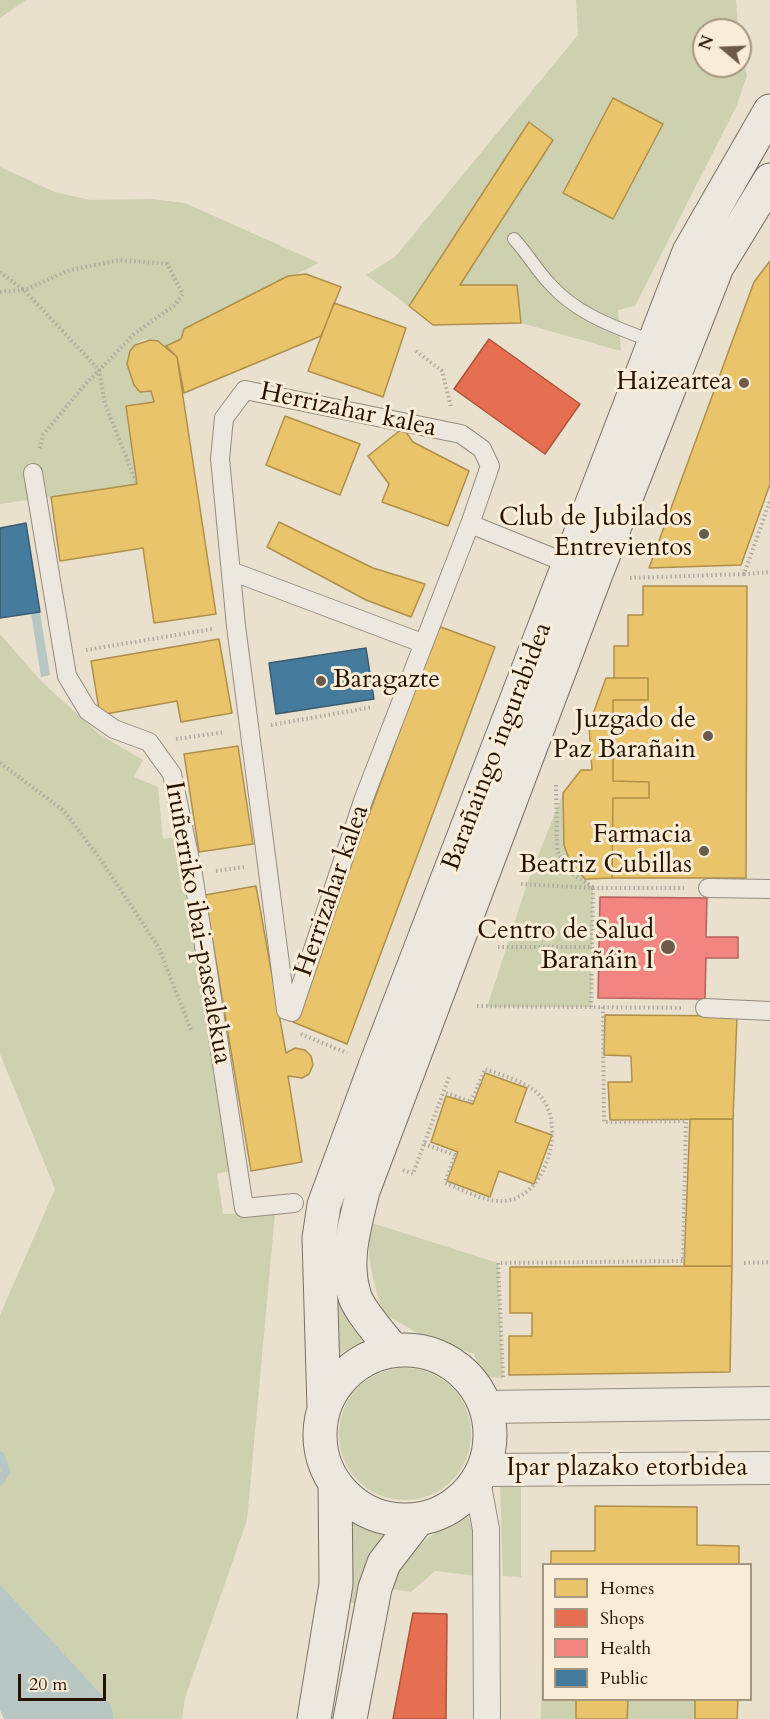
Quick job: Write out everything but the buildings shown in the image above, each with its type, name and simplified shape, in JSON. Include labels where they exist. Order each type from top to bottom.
[{"type":"main road","name":"Barañaingo ingurabidea","points":[[324,1408],[319,1238],[324,1205],[376,1064],[689,252],[770,111]]},
{"type":"main road","name":"Barañaingo ingurabidea","points":[[393,1350],[356,1298],[351,1269],[351,1241],[363,1191],[596,574],[717,267],[770,180]]},
{"type":"main road","points":[[393,1350],[422,1351],[449,1362],[471,1381],[486,1407],[490,1428],[489,1449],[480,1475],[461,1499],[441,1512],[417,1520],[394,1520],[371,1513],[350,1501],[334,1483],[323,1459],[320,1434],[324,1408],[335,1387],[351,1369],[370,1357],[393,1350]]},
{"type":"main road","points":[[314,1719],[336,1584],[334,1483]]},
{"type":"main road","points":[[350,1719],[375,1588],[384,1563],[417,1520]]},
{"type":"street","name":"Herrizahar kalea","points":[[245,390],[461,434],[483,449],[490,466],[470,524],[399,702],[292,1012],[286,1010],[269,864],[236,626],[220,459],[224,418],[245,390]]},
{"type":"street","points":[[33,473],[67,676],[88,711],[114,729],[149,742]]},
{"type":"street","points":[[470,524],[568,564]]},
{"type":"street","points":[[231,571],[422,644]]},
{"type":"street","name":"Iruñerriko ibai-pasealekua","points":[[149,742],[172,774],[193,874],[244,1208],[294,1203]]},
{"type":"street","points":[[708,888],[770,889]]},
{"type":"street","points":[[705,1008],[770,1011]]},
{"type":"street","points":[[486,1407],[706,1401],[770,1402]]},
{"type":"street","name":"Ipar plazako etorbidea","points":[[480,1475],[770,1468]]},
{"type":"street","points":[[480,1475],[486,1529],[487,1719]]},
{"type":"lane","points":[[513,239],[549,283],[568,302],[591,318],[654,342]]},
{"type":"path","points":[[0,292],[24,290],[70,270],[120,260],[167,264],[183,294],[175,305],[135,334],[99,370],[43,435],[33,473]]},
{"type":"path","points":[[0,272],[24,290],[99,370],[105,404],[137,484]]},
{"type":"path","name":"Herrizahar kalea","points":[[416,351],[442,371],[461,434]]},
{"type":"path","points":[[744,574],[770,501]]},
{"type":"path","points":[[630,578],[770,572]]},
{"type":"path","points":[[63,654],[236,626]]},
{"type":"path","points":[[149,742],[251,729],[399,702]]},
{"type":"path","points":[[0,763],[64,811],[101,860],[159,948],[192,1035]]},
{"type":"path","points":[[556,785],[557,851],[568,871],[593,888]]},
{"type":"path","points":[[193,874],[269,864]]},
{"type":"path","points":[[521,884],[593,888],[708,888]]},
{"type":"path","points":[[591,1007],[593,888]]},
{"type":"path","points":[[498,948],[591,947]]},
{"type":"path","points":[[477,1006],[705,1008]]},
{"type":"path","points":[[503,1378],[498,1263],[683,1261],[686,1121],[604,1122],[603,1007]]},
{"type":"path","name":"Herrizahar kalea","points":[[292,1012],[286,1028],[349,1054]]},
{"type":"path","points":[[424,1144],[455,1155],[445,1183],[491,1200],[514,1199],[527,1193],[538,1182],[554,1137],[549,1111],[543,1099],[533,1089],[485,1069],[471,1102],[444,1092]]},
{"type":"path","points":[[393,1167],[413,1174],[449,1077]]},
{"type":"path","points":[[744,1263],[770,1262]]},
{"type":"green space","points":[[0,0],[26,0],[0,18]]},
{"type":"green space","points":[[576,0],[736,0],[737,18],[692,18],[692,78],[746,78],[736,107],[635,306],[618,310],[621,351],[521,323],[460,285],[553,140],[530,122],[409,306],[366,275],[395,257],[578,35]]},
{"type":"green space","points":[[0,167],[55,192],[90,200],[150,199],[185,203],[319,263],[184,329],[181,339],[166,346],[154,340],[145,339],[137,343],[129,360],[129,370],[140,392],[151,391],[154,402],[126,407],[137,484],[0,504]]},
{"type":"green space","points":[[0,634],[41,681],[99,734],[143,760],[134,777],[158,787],[163,839],[177,837],[186,878],[230,1171],[217,1174],[223,1214],[275,1213],[247,1520],[185,1698],[182,1719],[114,1719],[111,1705],[0,1584],[0,1315],[55,1189],[0,1054]]},
{"type":"green space","points":[[563,793],[564,834],[569,854],[593,888],[591,1007],[487,1007],[527,884]]},
{"type":"green space","points":[[372,1223],[498,1263],[503,1378],[483,1377],[474,1354],[426,1338],[383,1313],[369,1256]]},
{"type":"green space","points":[[340,1250],[366,1340],[339,1354],[334,1337]]},
{"type":"green space","points":[[405,1368],[430,1373],[452,1387],[466,1409],[471,1434],[466,1459],[452,1481],[430,1495],[405,1500],[380,1495],[358,1481],[344,1459],[339,1434],[344,1409],[358,1387],[380,1373]]},
{"type":"green space","points":[[521,1481],[521,1577],[503,1576],[500,1485]]},
{"type":"green space","points":[[465,1516],[475,1523],[476,1576],[435,1571],[411,1592],[390,1589],[402,1564],[419,1545]]},
{"type":"green space","points":[[348,1517],[366,1528],[389,1535],[357,1604],[345,1601]]},
{"type":"green space","points":[[542,1643],[542,1701],[576,1701],[576,1719],[541,1719]]},
{"type":"green space","points":[[628,1701],[695,1701],[695,1719],[627,1719]]},
{"type":"shaded area","points":[[40,612],[50,675],[41,677],[31,613]]},
{"type":"shaded area","points":[[0,1584],[111,1705],[114,1719],[4,1719],[0,1710]]},
{"type":"waterway","points":[[0,1456],[6,1471],[0,1481]]},
{"type":"place","name":"Haizeartea","points":[[744,383]]},
{"type":"place","name":"Club de Jubilados Entrevientos","points":[[704,534]]},
{"type":"place","name":"Baragazte","points":[[321,681]]},
{"type":"place","name":"Juzgado de Paz Barañain","points":[[708,736]]},
{"type":"place","name":"Farmacia Beatriz Cubillas","points":[[704,851]]},
{"type":"place","name":"Centro de Salud Barañáin I","points":[[668,947]]}]
